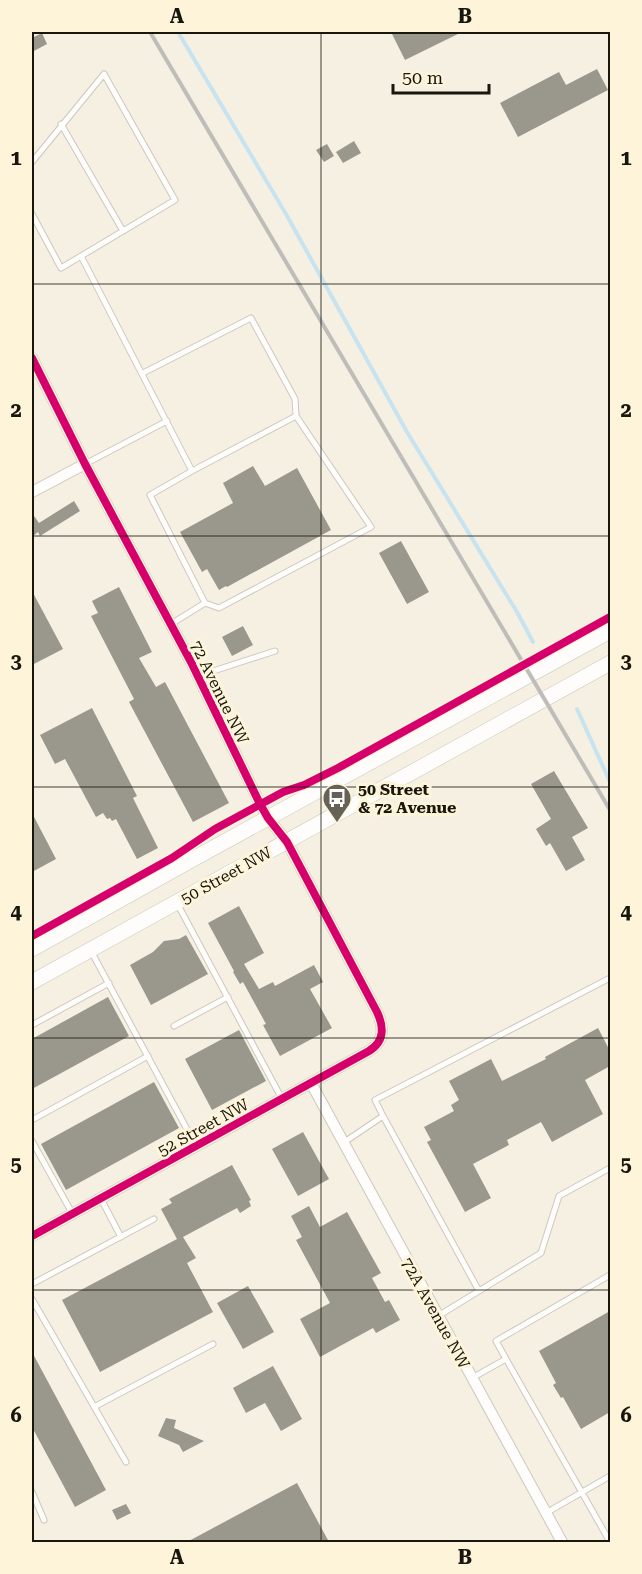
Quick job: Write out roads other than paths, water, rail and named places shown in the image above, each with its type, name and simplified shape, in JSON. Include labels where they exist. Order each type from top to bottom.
[{"type":"main road","name":"50 Street NW","points":[[32,949],[610,631]]},
{"type":"main road","name":"50 Street NW","points":[[32,982],[610,663]]},
{"type":"street","name":"72 Avenue NW","points":[[32,358],[85,464],[198,676],[268,818],[287,842],[377,1012],[382,1022],[382,1036]]},
{"type":"street","points":[[32,492],[85,464]]},
{"type":"street","name":"52 Street NW","points":[[32,1236],[374,1048],[382,1036]]},
{"type":"street","name":"72A Avenue NW","points":[[311,1083],[562,1542]]},
{"type":"lane","points":[[32,162],[104,74],[176,200],[61,268],[32,214]]},
{"type":"lane","points":[[61,124],[123,231]]},
{"type":"lane","points":[[81,256],[192,471]]},
{"type":"lane","points":[[143,374],[251,318],[295,399],[296,416],[371,527],[219,608],[205,603],[150,495],[296,416]]},
{"type":"lane","points":[[85,464],[167,421]]},
{"type":"lane","points":[[171,624],[205,603]]},
{"type":"lane","points":[[198,676],[275,651]]},
{"type":"lane","points":[[176,902],[282,1099]]},
{"type":"lane","points":[[90,950],[196,1146]]},
{"type":"lane","points":[[479,1291],[375,1101],[610,978]]},
{"type":"lane","points":[[32,1025],[109,983]]},
{"type":"lane","points":[[174,1026],[228,997]]},
{"type":"lane","points":[[32,1120],[147,1056]]},
{"type":"lane","points":[[343,1143],[383,1116]]},
{"type":"lane","points":[[32,1141],[72,1214]]},
{"type":"lane","points":[[438,1316],[541,1253],[559,1196],[610,1168]]},
{"type":"lane","points":[[100,1197],[121,1237]]},
{"type":"lane","points":[[32,1284],[154,1219]]},
{"type":"lane","points":[[610,1275],[496,1341],[610,1542]]},
{"type":"lane","points":[[32,1299],[126,1462]]},
{"type":"lane","points":[[94,1407],[213,1344]]},
{"type":"lane","points":[[472,1378],[506,1359]]},
{"type":"lane","points":[[546,1513],[610,1476]]},
{"type":"lane","points":[[32,1492],[44,1520]]},
{"type":"waterway","points":[[178,32],[286,214],[407,432],[533,642]]},
{"type":"waterway","points":[[577,709],[610,782]]},
{"type":"railway","points":[[150,32],[610,810]]},
{"type":"place","name":"50 Street & 72 Avenue","points":[[337,824]]}]
